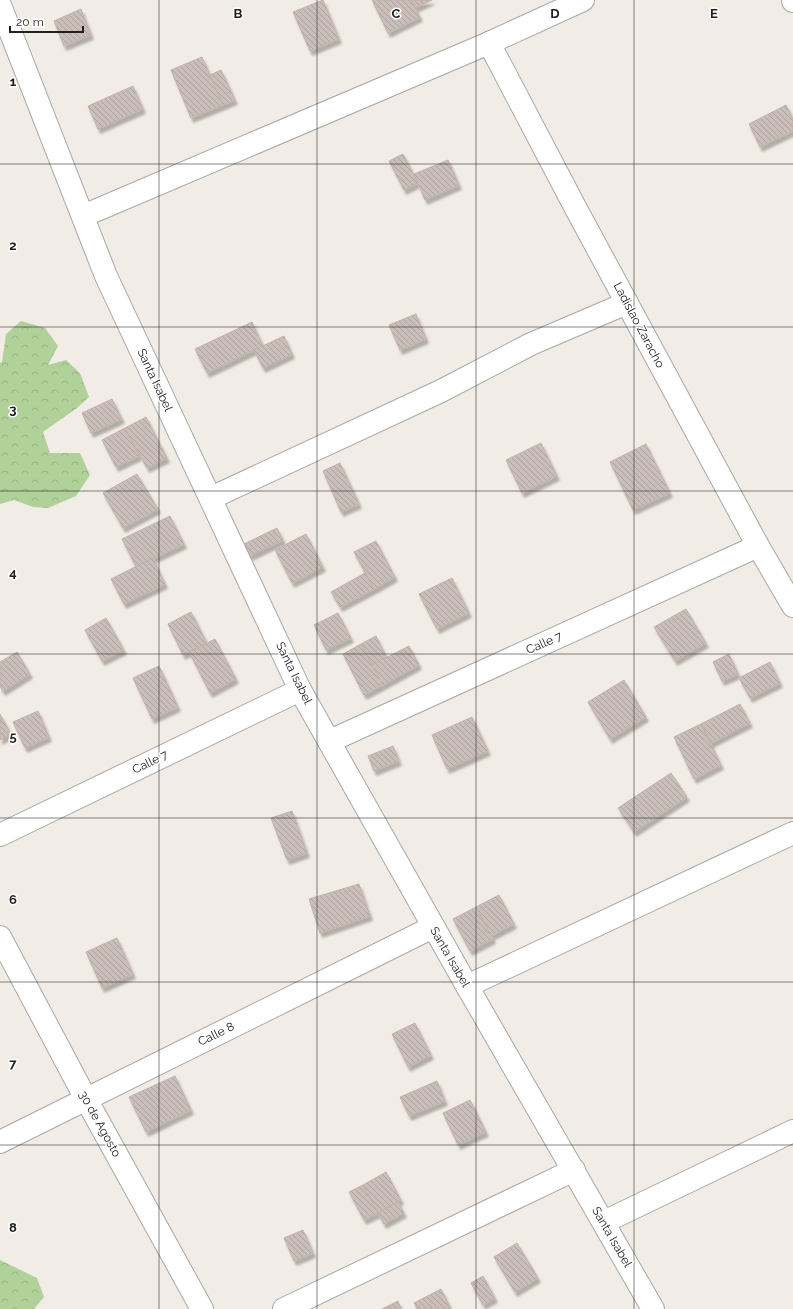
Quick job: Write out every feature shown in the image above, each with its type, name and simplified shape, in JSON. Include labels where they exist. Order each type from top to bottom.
[{"type":"street","points":[[83,216],[489,43],[583,0]]},
{"type":"street","name":"Santa Isabel","points":[[0,5],[106,276],[300,690],[330,741],[433,927],[653,1309]]},
{"type":"street","name":"Ladislao Zaracho","points":[[489,43],[758,546],[793,606]]},
{"type":"street","points":[[211,498],[441,391],[531,344],[627,303]]},
{"type":"street","name":"Calle 7","points":[[330,741],[758,546]]},
{"type":"street","name":"Calle 7","points":[[0,835],[300,690]]},
{"type":"street","points":[[467,986],[793,833]]},
{"type":"street","name":"Calle 8","points":[[0,1142],[433,927]]},
{"type":"street","name":"30 de Agosto","points":[[0,937],[86,1099],[202,1309]]},
{"type":"street","points":[[604,1222],[793,1131]]},
{"type":"street","points":[[284,1309],[574,1170]]},
{"type":"green space","points":[[21,321],[45,328],[58,346],[48,365],[66,360],[80,373],[89,397],[77,408],[43,432],[50,453],[80,453],[90,475],[76,496],[48,508],[33,507],[14,500],[0,504],[0,363],[2,362],[6,334]]},
{"type":"green space","points":[[0,1260],[37,1278],[44,1297],[34,1309],[0,1309]]},
{"type":"building","points":[[323,0],[339,39],[310,51],[293,12]]},
{"type":"building","points":[[372,0],[411,0],[420,17],[388,33]]},
{"type":"building","points":[[411,0],[432,0],[415,8]]},
{"type":"building","points":[[81,9],[91,35],[64,46],[54,21]]},
{"type":"building","points":[[202,57],[223,105],[191,118],[171,70]]},
{"type":"building","points":[[221,70],[235,100],[223,105],[210,75]]},
{"type":"building","points":[[133,86],[143,109],[98,129],[88,106]]},
{"type":"building","points":[[786,105],[793,119],[793,131],[760,147],[749,124]]},
{"type":"building","points":[[403,154],[418,183],[404,190],[389,161]]},
{"type":"building","points":[[448,160],[459,185],[425,200],[414,174]]},
{"type":"building","points":[[416,314],[426,339],[400,350],[389,325]]},
{"type":"building","points":[[252,322],[263,346],[207,373],[195,349]]},
{"type":"building","points":[[284,336],[292,354],[263,368],[254,350]]},
{"type":"building","points":[[112,399],[122,419],[91,433],[82,413]]},
{"type":"building","points":[[146,417],[167,458],[147,468],[125,428]]},
{"type":"building","points":[[125,428],[139,456],[116,467],[102,440]]},
{"type":"building","points":[[541,443],[557,476],[522,493],[506,460]]},
{"type":"building","points":[[646,444],[670,493],[633,510],[610,462]]},
{"type":"building","points":[[340,463],[359,504],[341,512],[323,471]]},
{"type":"building","points":[[137,474],[158,509],[123,528],[103,493]]},
{"type":"building","points":[[170,516],[184,544],[136,567],[122,539]]},
{"type":"building","points":[[277,528],[283,540],[250,556],[244,544]]},
{"type":"building","points":[[306,534],[323,567],[292,583],[275,550]]},
{"type":"building","points":[[376,541],[395,577],[374,589],[354,552]]},
{"type":"building","points":[[153,558],[165,584],[124,604],[111,579]]},
{"type":"building","points":[[365,573],[374,589],[340,607],[331,592]]},
{"type":"building","points":[[452,578],[469,613],[437,629],[419,594]]},
{"type":"building","points":[[686,609],[706,643],[675,661],[654,627]]},
{"type":"building","points":[[191,612],[207,643],[183,655],[168,624]]},
{"type":"building","points":[[338,613],[351,638],[326,650],[314,625]]},
{"type":"building","points":[[106,618],[124,650],[102,661],[85,630]]},
{"type":"building","points":[[376,636],[387,658],[372,665],[361,644]]},
{"type":"building","points":[[215,639],[236,679],[210,693],[189,652]]},
{"type":"building","points":[[361,644],[383,685],[364,695],[343,654]]},
{"type":"building","points":[[409,646],[419,665],[383,685],[372,665]]},
{"type":"building","points":[[17,652],[30,674],[3,691],[0,687],[0,662]]},
{"type":"building","points":[[729,654],[738,674],[722,681],[713,662]]},
{"type":"building","points":[[770,662],[780,683],[750,698],[739,678]]},
{"type":"building","points":[[159,666],[178,707],[152,719],[133,678]]},
{"type":"building","points":[[624,680],[646,717],[610,739],[588,702]]},
{"type":"building","points":[[740,704],[750,723],[711,743],[701,724]]},
{"type":"building","points":[[38,711],[49,737],[25,748],[13,722]]},
{"type":"building","points":[[0,714],[11,734],[0,740]]},
{"type":"building","points":[[472,717],[488,751],[447,769],[432,735]]},
{"type":"building","points":[[701,724],[721,765],[694,779],[674,737]]},
{"type":"building","points":[[393,746],[399,761],[374,771],[368,756]]},
{"type":"building","points":[[671,773],[687,797],[634,832],[618,808]]},
{"type":"building","points":[[292,811],[307,853],[287,860],[271,818]]},
{"type":"building","points":[[359,884],[370,916],[320,933],[309,899]]},
{"type":"building","points":[[499,895],[514,924],[491,936],[476,907]]},
{"type":"building","points":[[476,907],[493,939],[470,951],[453,919]]},
{"type":"building","points":[[117,938],[133,974],[102,988],[86,952]]},
{"type":"building","points":[[415,1023],[431,1055],[408,1067],[392,1034]]},
{"type":"building","points":[[175,1076],[191,1110],[146,1132],[129,1097]]},
{"type":"building","points":[[437,1081],[445,1101],[409,1116],[400,1097]]},
{"type":"building","points":[[470,1100],[486,1132],[458,1145],[443,1113]]},
{"type":"building","points":[[386,1172],[401,1200],[378,1213],[363,1185]]},
{"type":"building","points":[[363,1185],[378,1213],[364,1220],[349,1192]]},
{"type":"building","points":[[398,1202],[404,1213],[384,1224],[378,1213]]},
{"type":"building","points":[[303,1230],[313,1253],[294,1261],[284,1238]]},
{"type":"building","points":[[517,1243],[538,1278],[515,1292],[494,1257]]},
{"type":"building","points":[[483,1276],[495,1298],[483,1305],[471,1283]]},
{"type":"building","points":[[441,1289],[451,1309],[417,1309],[414,1303]]},
{"type":"building","points":[[398,1301],[401,1309],[382,1309]]}]
